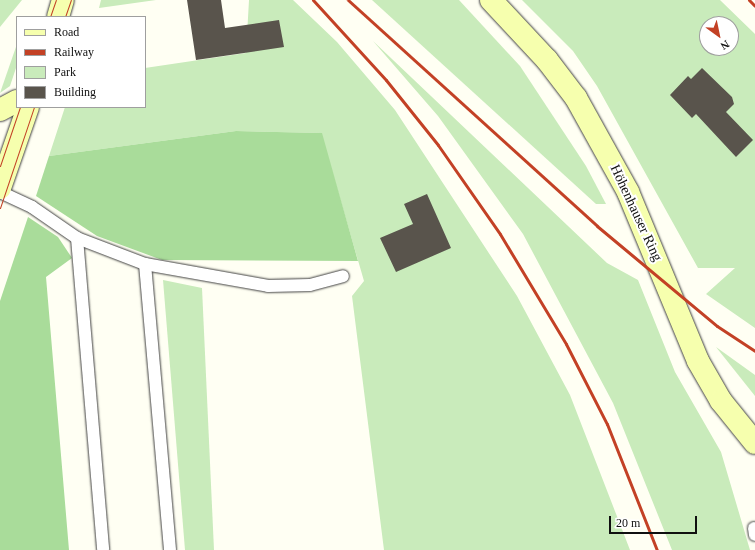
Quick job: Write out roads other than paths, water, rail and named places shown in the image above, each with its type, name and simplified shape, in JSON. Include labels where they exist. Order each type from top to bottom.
[{"type":"street","points":[[58,16],[64,0]]},
{"type":"street","name":"Höhenhauser Ring","points":[[491,0],[547,60],[576,98],[628,192],[698,362],[721,401],[755,442]]},
{"type":"street","points":[[0,110],[16,102]]},
{"type":"street","points":[[0,188],[28,108]]},
{"type":"lane","points":[[0,192],[32,207],[77,238],[145,264],[268,286],[310,285],[343,276]]},
{"type":"lane","points":[[77,238],[103,550]]},
{"type":"lane","points":[[145,264],[170,550]]},
{"type":"tram line","points":[[50,16],[56,0]]},
{"type":"tram line","points":[[65,16],[71,0]]},
{"type":"tram line","points":[[0,166],[20,108]]},
{"type":"tram line","points":[[0,208],[34,108]]},
{"type":"railway","points":[[313,0],[386,80],[438,145],[500,234],[566,344],[607,424],[657,550]]},
{"type":"railway","points":[[348,0],[597,226],[717,326],[755,351]]},
{"type":"railway","points":[[749,0],[755,6]]}]
